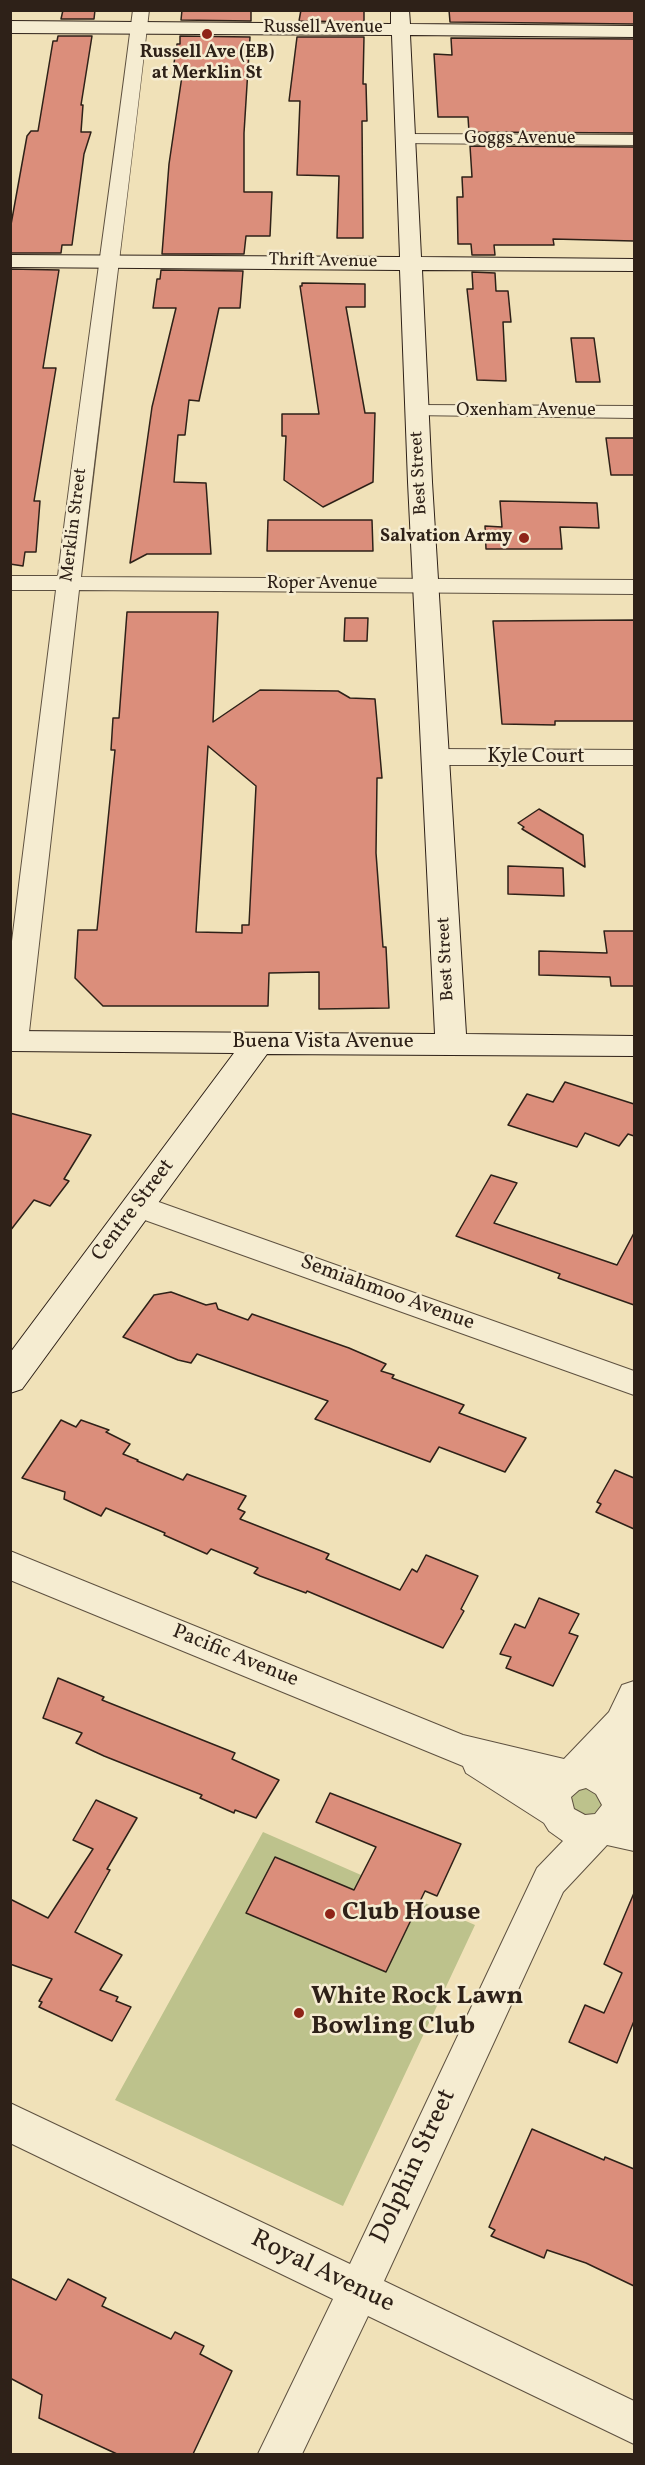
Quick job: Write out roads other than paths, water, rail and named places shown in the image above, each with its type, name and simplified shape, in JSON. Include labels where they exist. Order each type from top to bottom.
[{"type":"street","name":"Russell Avenue","points":[[10,27],[140,19],[400,20],[634,31]]},
{"type":"street","name":"Merklin Street","points":[[12,1041],[94,367],[111,261],[140,19]]},
{"type":"street","name":"Best Street","points":[[400,20],[417,411],[451,1044]]},
{"type":"street","name":"Goggs Avenue","points":[[405,139],[634,141]]},
{"type":"street","name":"Thrift Avenue","points":[[10,261],[634,265]]},
{"type":"street","name":"Oxenham Avenue","points":[[417,411],[634,412]]},
{"type":"street","name":"Roper Avenue","points":[[10,583],[634,587]]},
{"type":"street","name":"Kyle Court","points":[[437,757],[634,758]]},
{"type":"street","name":"Buena Vista Avenue","points":[[12,1041],[634,1046]]},
{"type":"street","name":"Centre Street","points":[[10,1380],[65,1302],[139,1206],[259,1042]]},
{"type":"street","name":"Semiahmoo Avenue","points":[[139,1206],[634,1383]]},
{"type":"street","name":"Pacific Avenue","points":[[10,1565],[459,1750],[571,1775]]},
{"type":"street","points":[[618,1817],[574,1829],[556,1813],[553,1795],[557,1785],[571,1775],[628,1709]]},
{"type":"street","points":[[618,1817],[628,1709]]},
{"type":"street","name":"Pacific Avenue","points":[[459,1750],[556,1813]]},
{"type":"street","points":[[571,1775],[597,1774],[614,1787],[618,1817]]},
{"type":"street","name":"Dolphin Street","points":[[279,2454],[359,2290],[550,1880],[556,1813]]},
{"type":"street","name":"Dolphin Street","points":[[550,1880],[618,1817]]},
{"type":"street","name":"Royal Avenue","points":[[10,2122],[634,2423]]},
{"type":"place","name":"Russell Ave (EB) at Merklin St","points":[[207,34]]},
{"type":"place","name":"Salvation Army","points":[[524,538]]},
{"type":"place","name":"Club House","points":[[330,1914]]},
{"type":"place","name":"White Rock Lawn Bowling Club","points":[[299,2013]]}]
